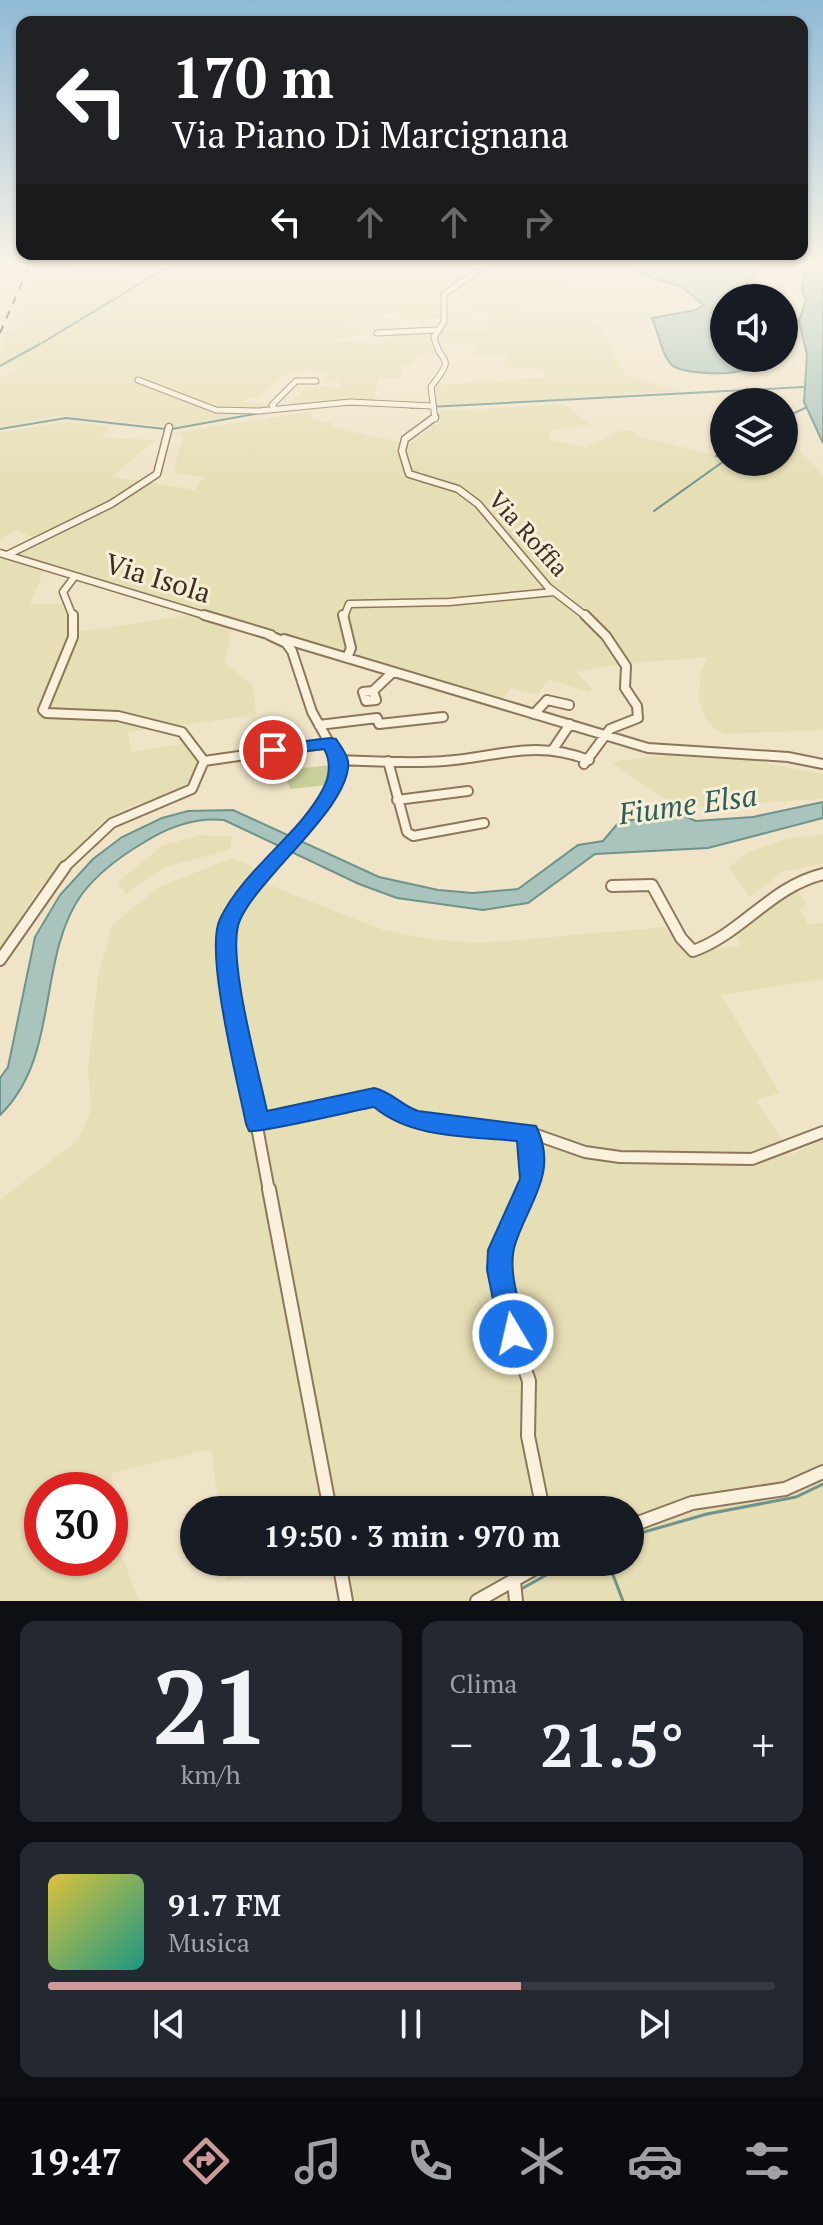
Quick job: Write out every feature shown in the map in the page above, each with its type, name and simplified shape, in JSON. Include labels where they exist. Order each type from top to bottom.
[{"type":"street","points":[[138,380],[208,408],[274,408],[350,402],[433,409],[431,387],[445,368],[446,361],[435,345],[435,339]]},
{"type":"street","points":[[274,408],[272,405],[296,381],[316,381]]},
{"type":"street","name":"Via Roffia","points":[[433,409],[434,423],[405,439],[402,445],[407,472],[458,489],[478,504],[554,592],[581,610],[606,636],[626,666],[625,688],[637,706],[638,718],[617,725],[603,735]]},
{"type":"street","points":[[3,554],[111,504],[157,474],[169,427]]},
{"type":"street","name":"Via Isola","points":[[3,554],[659,750],[788,757],[823,764]]},
{"type":"street","points":[[75,576],[63,592],[73,610],[73,637],[43,710],[54,714],[118,716],[182,732],[204,761]]},
{"type":"street","points":[[347,658],[351,648],[343,613],[349,604],[449,602],[554,592]]},
{"type":"street","points":[[269,635],[291,650],[319,725],[339,760],[334,787],[240,902],[228,922],[225,956],[327,1496]]},
{"type":"street","name":"Via Isola","points":[[291,650],[308,646]]},
{"type":"street","points":[[373,691],[393,672]]},
{"type":"street","points":[[534,714],[547,700],[569,705]]},
{"type":"street","points":[[319,725],[377,718],[379,724],[443,717]]},
{"type":"street","points":[[554,748],[570,724]]},
{"type":"street","points":[[339,760],[443,761],[514,747],[554,748],[587,762],[603,735]]},
{"type":"street","points":[[204,761],[330,743]]},
{"type":"street","points":[[0,960],[40,896],[100,831],[130,812],[190,792],[197,784],[204,761]]},
{"type":"street","points":[[388,761],[407,832],[413,836],[484,823]]},
{"type":"street","points":[[397,800],[468,791]]},
{"type":"street","points":[[612,886],[652,885],[681,938],[693,951],[720,942],[786,884],[823,874]]},
{"type":"street","points":[[257,1124],[292,1113],[374,1097],[383,1099],[396,1113],[417,1120],[528,1132],[585,1152],[620,1157],[752,1159],[823,1132]]},
{"type":"street","points":[[528,1132],[532,1179],[507,1231],[500,1270],[513,1334],[529,1381],[528,1436],[540,1496]]},
{"type":"street","points":[[644,1519],[711,1499],[781,1490],[823,1472]]},
{"type":"street","points":[[342,1576],[346,1601]]},
{"type":"street","points":[[477,1601],[524,1576]]},
{"type":"street","points":[[514,1582],[516,1601]]},
{"type":"shaded area","points":[[6,339],[335,339],[327,340],[384,344],[391,339],[432,339],[432,346],[438,352],[416,354],[413,365],[402,366],[401,378],[378,378],[374,404],[285,408],[305,388],[340,387],[340,382],[323,381],[328,372],[305,370],[300,374],[286,373],[257,398],[248,397],[243,402],[270,405],[270,410],[176,427],[58,416],[0,428],[0,378],[20,367],[0,365],[0,352]]},
{"type":"shaded area","points":[[439,339],[606,339],[625,375],[680,391],[435,406],[435,385],[544,378],[546,370],[504,368],[506,357],[475,355],[476,345],[439,344]]},
{"type":"shaded area","points":[[564,404],[591,425],[551,430],[548,439],[585,448],[619,431],[632,431],[636,436],[710,454],[710,476],[798,476],[798,448],[823,477],[823,730],[725,734],[714,728],[705,718],[699,699],[701,671],[708,657],[620,664],[577,672],[592,689],[588,692],[549,680],[537,695],[512,688],[501,701],[233,621],[225,664],[253,685],[256,715],[128,732],[132,752],[188,743],[201,761],[191,786],[124,809],[102,822],[35,894],[0,953],[0,549],[16,553],[42,540],[15,531],[0,540],[0,433],[63,422],[109,426],[103,438],[155,440],[112,477],[195,490],[204,477],[173,473],[183,436],[173,433],[310,411],[313,420],[331,422],[331,426],[409,444],[440,421],[439,411]],"holes":[[[47,563],[204,613],[71,633],[67,604],[30,604]]]},
{"type":"shaded area","points":[[673,754],[734,757],[823,774],[823,799],[678,808],[611,762]]},
{"type":"shaded area","points":[[823,834],[823,864],[784,871],[750,897],[729,867],[749,852],[787,839]]},
{"type":"shaded area","points":[[200,835],[232,836],[230,850],[164,867],[126,894],[118,882],[162,846]]},
{"type":"shaded area","points":[[233,858],[251,866],[255,873],[225,911],[218,944],[318,1496],[217,1496],[211,1449],[116,1472],[24,1472],[24,1576],[128,1576],[128,1572],[139,1601],[0,1601],[0,1200],[78,1140],[91,1110],[88,1069],[98,977],[112,925],[159,887]]},
{"type":"shaded area","points":[[262,882],[383,930],[429,939],[481,943],[665,927],[687,953],[741,945],[735,931],[793,883],[807,906],[799,909],[808,924],[823,923],[823,979],[721,995],[780,1093],[756,1100],[792,1155],[823,1139],[823,1601],[354,1601],[350,1576],[644,1576],[644,1496],[333,1496],[229,950],[231,929],[241,907]]},
{"type":"shaded area","points":[[226,1576],[246,1576],[227,1582]]},
{"type":"green space","points":[[330,765],[327,785],[291,789],[281,771]]},
{"type":"water","points":[[659,339],[710,339],[710,372],[736,372],[716,373],[689,371],[679,369],[669,361]]},
{"type":"water","points":[[803,339],[823,339],[823,443],[804,402],[807,355]]},
{"type":"water","points":[[823,802],[823,818],[708,848],[595,854],[528,903],[483,910],[397,898],[359,884],[224,820],[202,820],[172,828],[118,859],[82,894],[68,919],[58,947],[41,1036],[32,1065],[19,1091],[0,1115],[0,1078],[8,1067],[35,937],[60,895],[93,859],[122,837],[162,818],[188,811],[233,810],[379,877],[438,890],[473,893],[518,889],[578,845],[603,841],[619,822],[676,813],[696,821],[753,817]]},
{"type":"waterway","points":[[42,343],[49,339]]},
{"type":"waterway","points":[[0,366],[40,344]]},
{"type":"waterway","points":[[410,408],[803,387]]},
{"type":"waterway","points":[[342,405],[368,405]]},
{"type":"waterway","points":[[798,411],[805,408]]},
{"type":"waterway","points":[[172,429],[260,413]]},
{"type":"waterway","points":[[0,429],[66,418],[165,429]]},
{"type":"waterway","points":[[654,511],[710,471]]},
{"type":"waterway","points":[[644,1532],[707,1514],[796,1497],[823,1484]]},
{"type":"waterway","points":[[521,1589],[545,1576]]},
{"type":"waterway","points":[[613,1576],[623,1601]]},
{"type":"route","points":[[273,750],[330,743],[339,760],[334,787],[322,805],[248,890],[228,922],[225,956],[257,1124],[292,1113],[374,1097],[383,1099],[396,1113],[417,1120],[528,1132],[530,1188],[507,1231],[501,1250],[500,1270],[513,1334]]},
{"type":"water label","name":"Fiume Elsa","points":[[688,805]]}]
